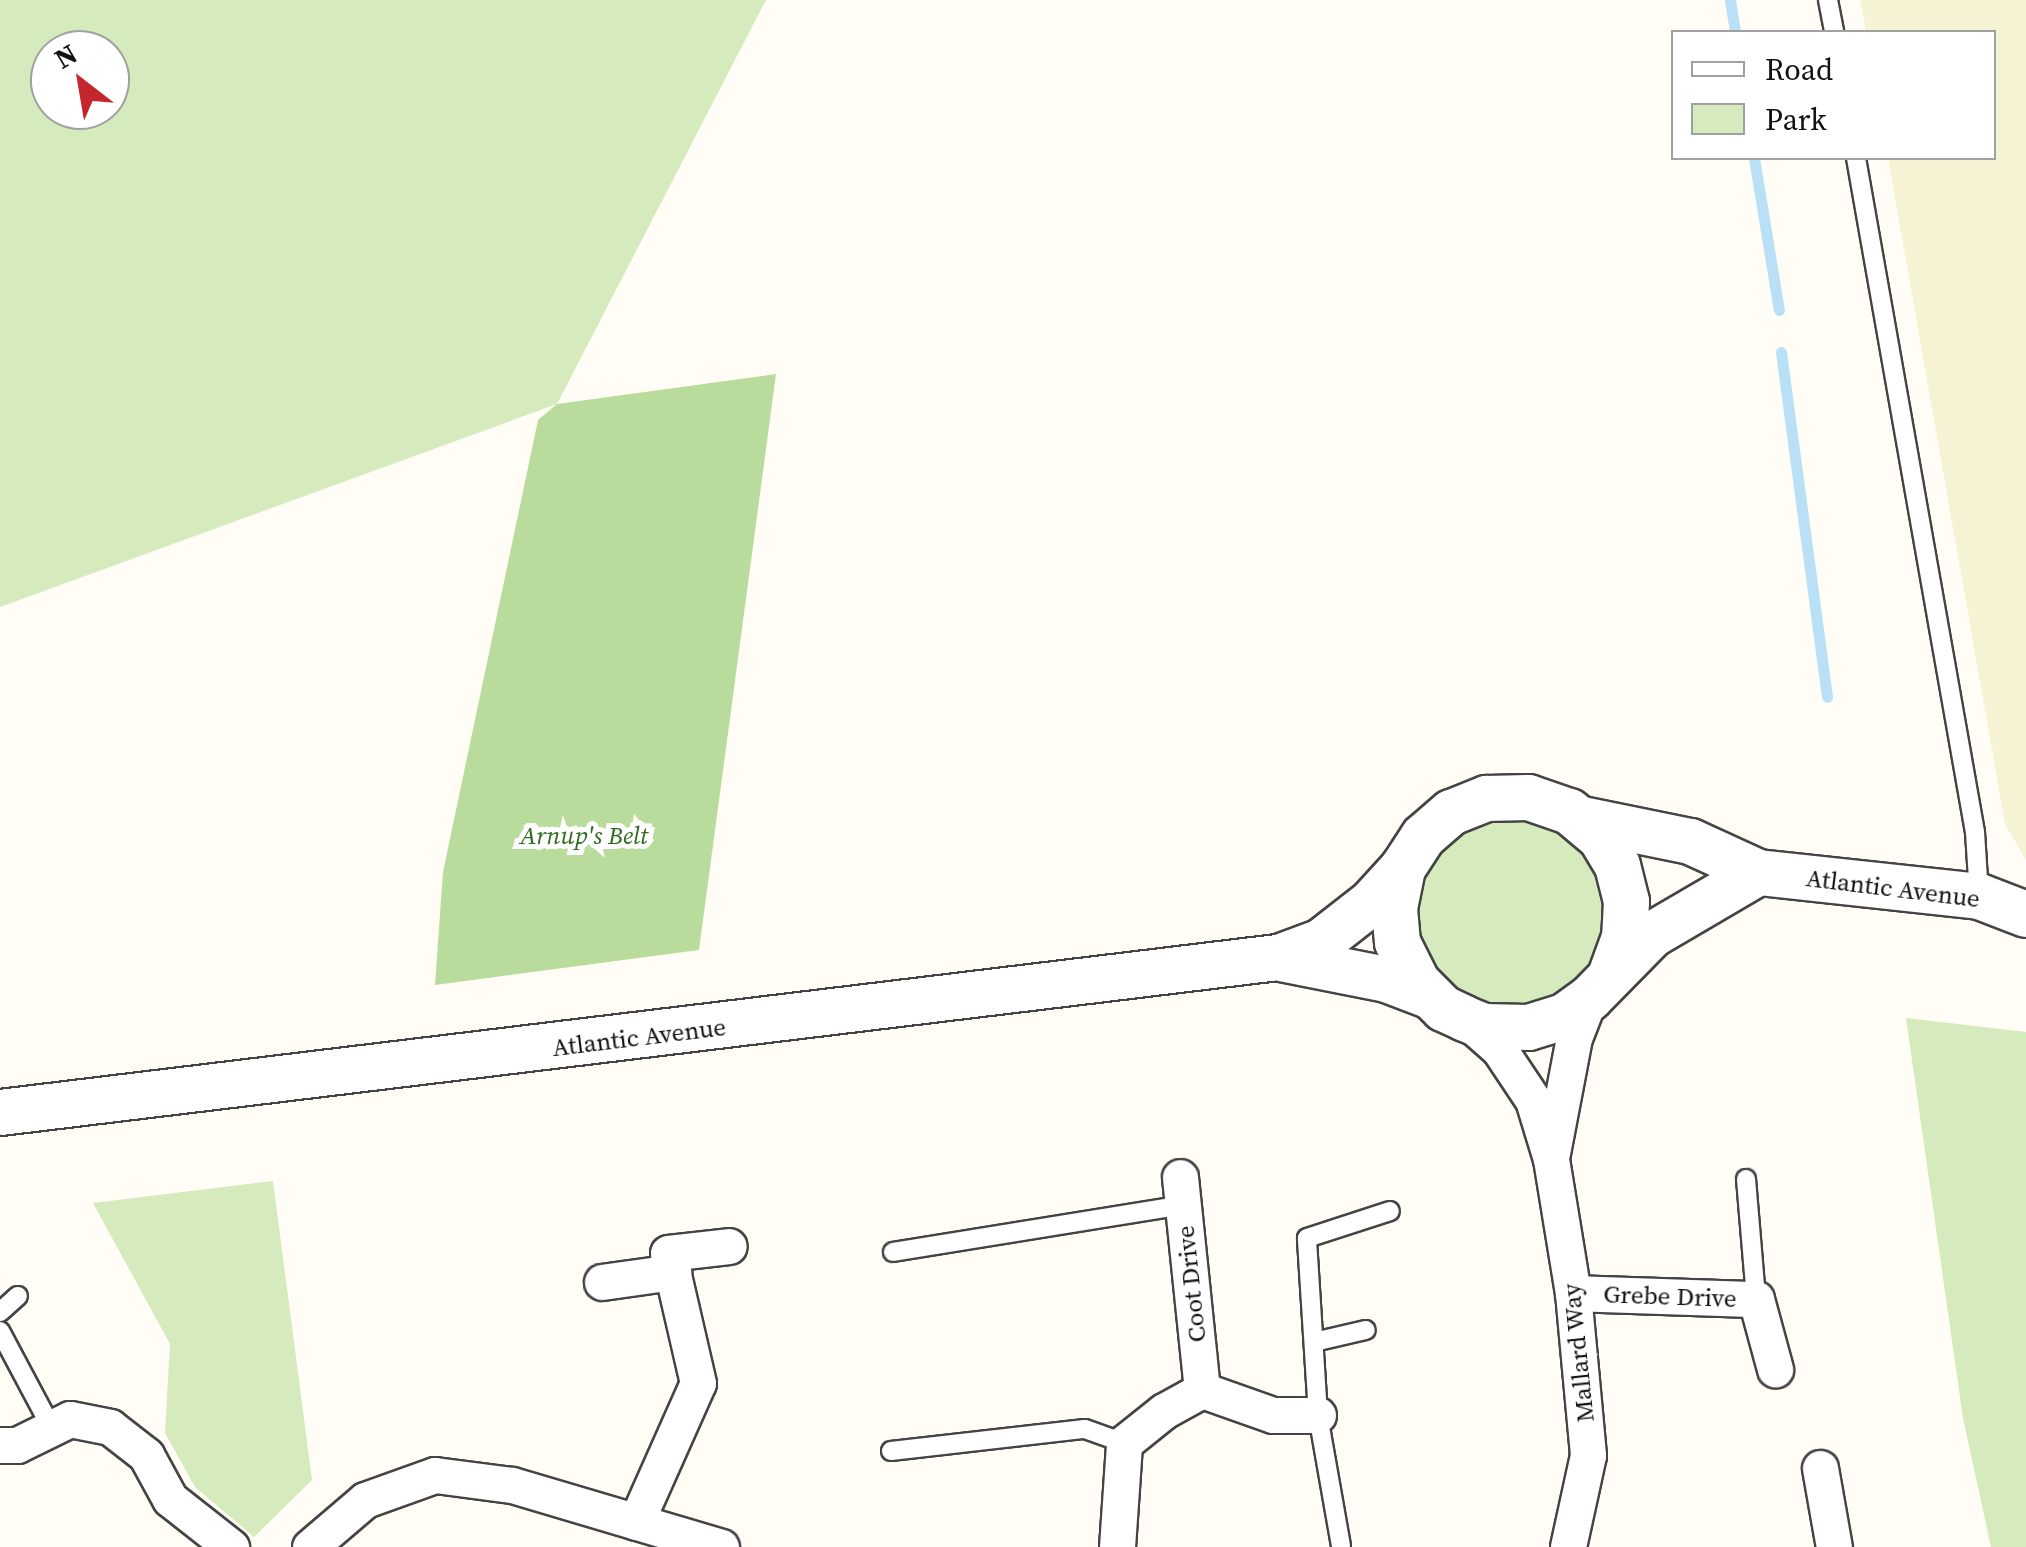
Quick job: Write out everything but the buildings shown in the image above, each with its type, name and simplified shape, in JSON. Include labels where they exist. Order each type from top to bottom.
[{"type":"street","name":"Atlantic Avenue","points":[[0,1112],[1278,957],[1321,941],[1371,902],[1402,868],[1423,836],[1450,812],[1486,798],[1528,797],[1582,820],[1690,840],[1758,872],[1979,896],[2026,914]]},
{"type":"street","name":"Atlantic Avenue","points":[[1582,820],[1600,837],[1617,865],[1626,901],[1624,937],[1600,984]]},
{"type":"street","name":"Atlantic Avenue","points":[[1402,868],[1394,908],[1397,942],[1446,1007]]},
{"type":"street","name":"Atlantic Avenue","points":[[1278,957],[1386,979],[1484,1026],[1528,1027],[1564,1016],[1652,934],[1758,872]]},
{"type":"street","points":[[1551,1159],[1574,1038],[1600,984]]},
{"type":"street","points":[[1446,1007],[1499,1049],[1533,1100],[1551,1159]]},
{"type":"street","name":"Mallard Way","points":[[1551,1159],[1573,1294],[1588,1455],[1568,1547]]},
{"type":"street","name":"Coot Drive","points":[[1182,1191],[1202,1390]]},
{"type":"street","points":[[636,1522],[698,1383],[668,1252],[729,1246]]},
{"type":"street","points":[[602,1282],[673,1272]]},
{"type":"street","name":"Grebe Drive","points":[[1573,1294],[1756,1300],[1775,1369]]},
{"type":"street","points":[[1117,1547],[1124,1443],[1164,1411],[1202,1390],[1273,1414],[1318,1415]]},
{"type":"street","points":[[0,1445],[17,1445],[70,1419],[110,1427],[146,1455],[170,1499],[232,1547]]},
{"type":"street","points":[[1820,1468],[1834,1547]]},
{"type":"street","points":[[310,1547],[365,1500],[435,1475],[512,1485],[721,1547]]},
{"type":"lane","points":[[1828,0],[1834,30]]},
{"type":"lane","points":[[1856,160],[1975,832],[1979,896]]},
{"type":"lane","points":[[1746,1179],[1756,1300]]},
{"type":"lane","points":[[893,1252],[1182,1191]]},
{"type":"lane","points":[[1341,1546],[1318,1415],[1308,1238],[1390,1211]]},
{"type":"lane","points":[[0,1312],[18,1296]]},
{"type":"lane","points":[[1314,1342],[1366,1330]]},
{"type":"lane","points":[[0,1331],[51,1426]]},
{"type":"lane","points":[[890,1451],[1085,1429],[1124,1443]]},
{"type":"shaded area","points":[[1860,0],[2026,0],[2026,860],[2005,824],[1888,160],[1996,160],[1996,30],[1866,30]]},
{"type":"green space","points":[[0,0],[766,0],[557,404],[0,607]]},
{"type":"green space","name":"Arnup's Belt","points":[[776,374],[699,950],[435,985],[443,872],[538,420],[557,404]]},
{"type":"green space","points":[[1512,819],[1548,826],[1578,847],[1599,877],[1606,913],[1599,949],[1578,979],[1548,1000],[1512,1007],[1476,1000],[1446,979],[1425,949],[1418,913],[1425,877],[1446,847],[1476,826]]},
{"type":"green space","points":[[1906,1018],[2026,1032],[2026,1547],[1991,1547],[1963,1418]]},
{"type":"green space","points":[[273,1181],[312,1480],[254,1537],[195,1487],[165,1433],[170,1344],[93,1203]]},
{"type":"waterway","points":[[1730,0],[1735,30]]},
{"type":"waterway","points":[[1754,160],[1779,310]]},
{"type":"waterway","points":[[1781,352],[1827,697]]}]
